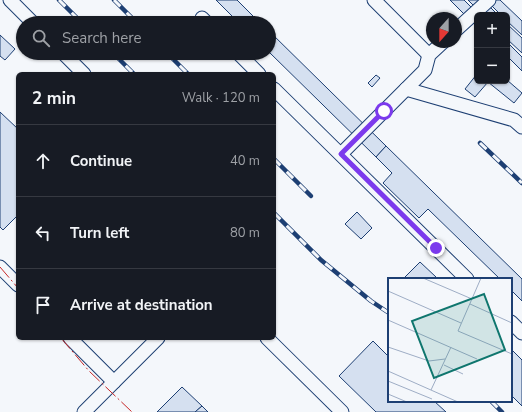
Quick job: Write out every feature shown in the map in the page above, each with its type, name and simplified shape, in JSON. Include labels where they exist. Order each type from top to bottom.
[{"type":"street","points":[[10,0],[26,16]]},
{"type":"street","points":[[374,0],[429,56]]},
{"type":"street","points":[[462,25],[489,0]]},
{"type":"street","points":[[341,154],[425,70],[429,56],[438,48]]},
{"type":"street","points":[[70,60],[82,72]]},
{"type":"street","points":[[245,60],[257,72]]},
{"type":"street","points":[[406,90],[514,120],[522,127]]},
{"type":"street","points":[[276,91],[466,278]]},
{"type":"street","points":[[0,267],[16,283]]},
{"type":"street","points":[[512,323],[522,333]]},
{"type":"street","points":[[72,340],[114,382]]},
{"type":"street","points":[[86,412],[156,340]]},
{"type":"street","points":[[269,340],[342,412]]},
{"type":"building","points":[[216,0],[237,0],[253,16],[232,16]]},
{"type":"building","points":[[450,0],[464,0],[476,12],[474,12],[474,24]]},
{"type":"building","points":[[468,0],[483,0],[495,12],[480,12]]},
{"type":"building","points":[[486,0],[500,0],[522,21],[522,35],[510,24],[510,12],[498,12]]},
{"type":"building","points":[[510,27],[522,38],[522,53],[510,42]]},
{"type":"building","points":[[0,35],[15,49],[5,60],[0,56]]},
{"type":"building","points":[[276,38],[386,146],[376,157],[276,59]]},
{"type":"building","points":[[510,45],[522,57],[522,71],[510,59]]},
{"type":"building","points":[[376,75],[380,78],[372,87],[368,83]]},
{"type":"building","points":[[474,78],[474,84],[486,84],[475,97],[465,89]]},
{"type":"building","points":[[510,83],[522,93],[514,103],[490,84],[510,84]]},
{"type":"building","points":[[0,112],[16,127],[16,217],[3,230],[0,227]]},
{"type":"building","points":[[386,146],[522,279],[522,301],[512,291],[512,278],[499,278],[428,209],[419,218],[383,183],[392,173],[376,157]]},
{"type":"building","points":[[357,212],[372,228],[361,239],[345,224]]},
{"type":"building","points":[[420,262],[436,277],[435,278],[404,278]]},
{"type":"building","points":[[373,341],[388,356],[388,402],[435,402],[446,412],[376,412],[339,376]]},
{"type":"building","points":[[512,350],[522,360],[522,406],[512,396]]},
{"type":"building","points":[[182,387],[202,406],[195,412],[157,412]]},
{"type":"building","points":[[202,406],[208,412],[195,412]]},
{"type":"railway","points":[[59,0],[75,16]]},
{"type":"railway","points":[[114,0],[130,16]]},
{"type":"railway","points":[[120,60],[132,72]]},
{"type":"railway","points":[[174,60],[186,72]]},
{"type":"railway","points":[[480,143],[522,183]]},
{"type":"railway","points":[[276,161],[311,196]]},
{"type":"railway","points":[[276,215],[321,260],[371,301],[388,312]]},
{"type":"railway","points":[[492,402],[502,412]]},
{"type":"power","points":[[0,267],[16,286]]},
{"type":"power","points":[[63,340],[89,371],[132,412]]},
{"type":"route","points":[[384,111],[341,154],[436,248]]}]
